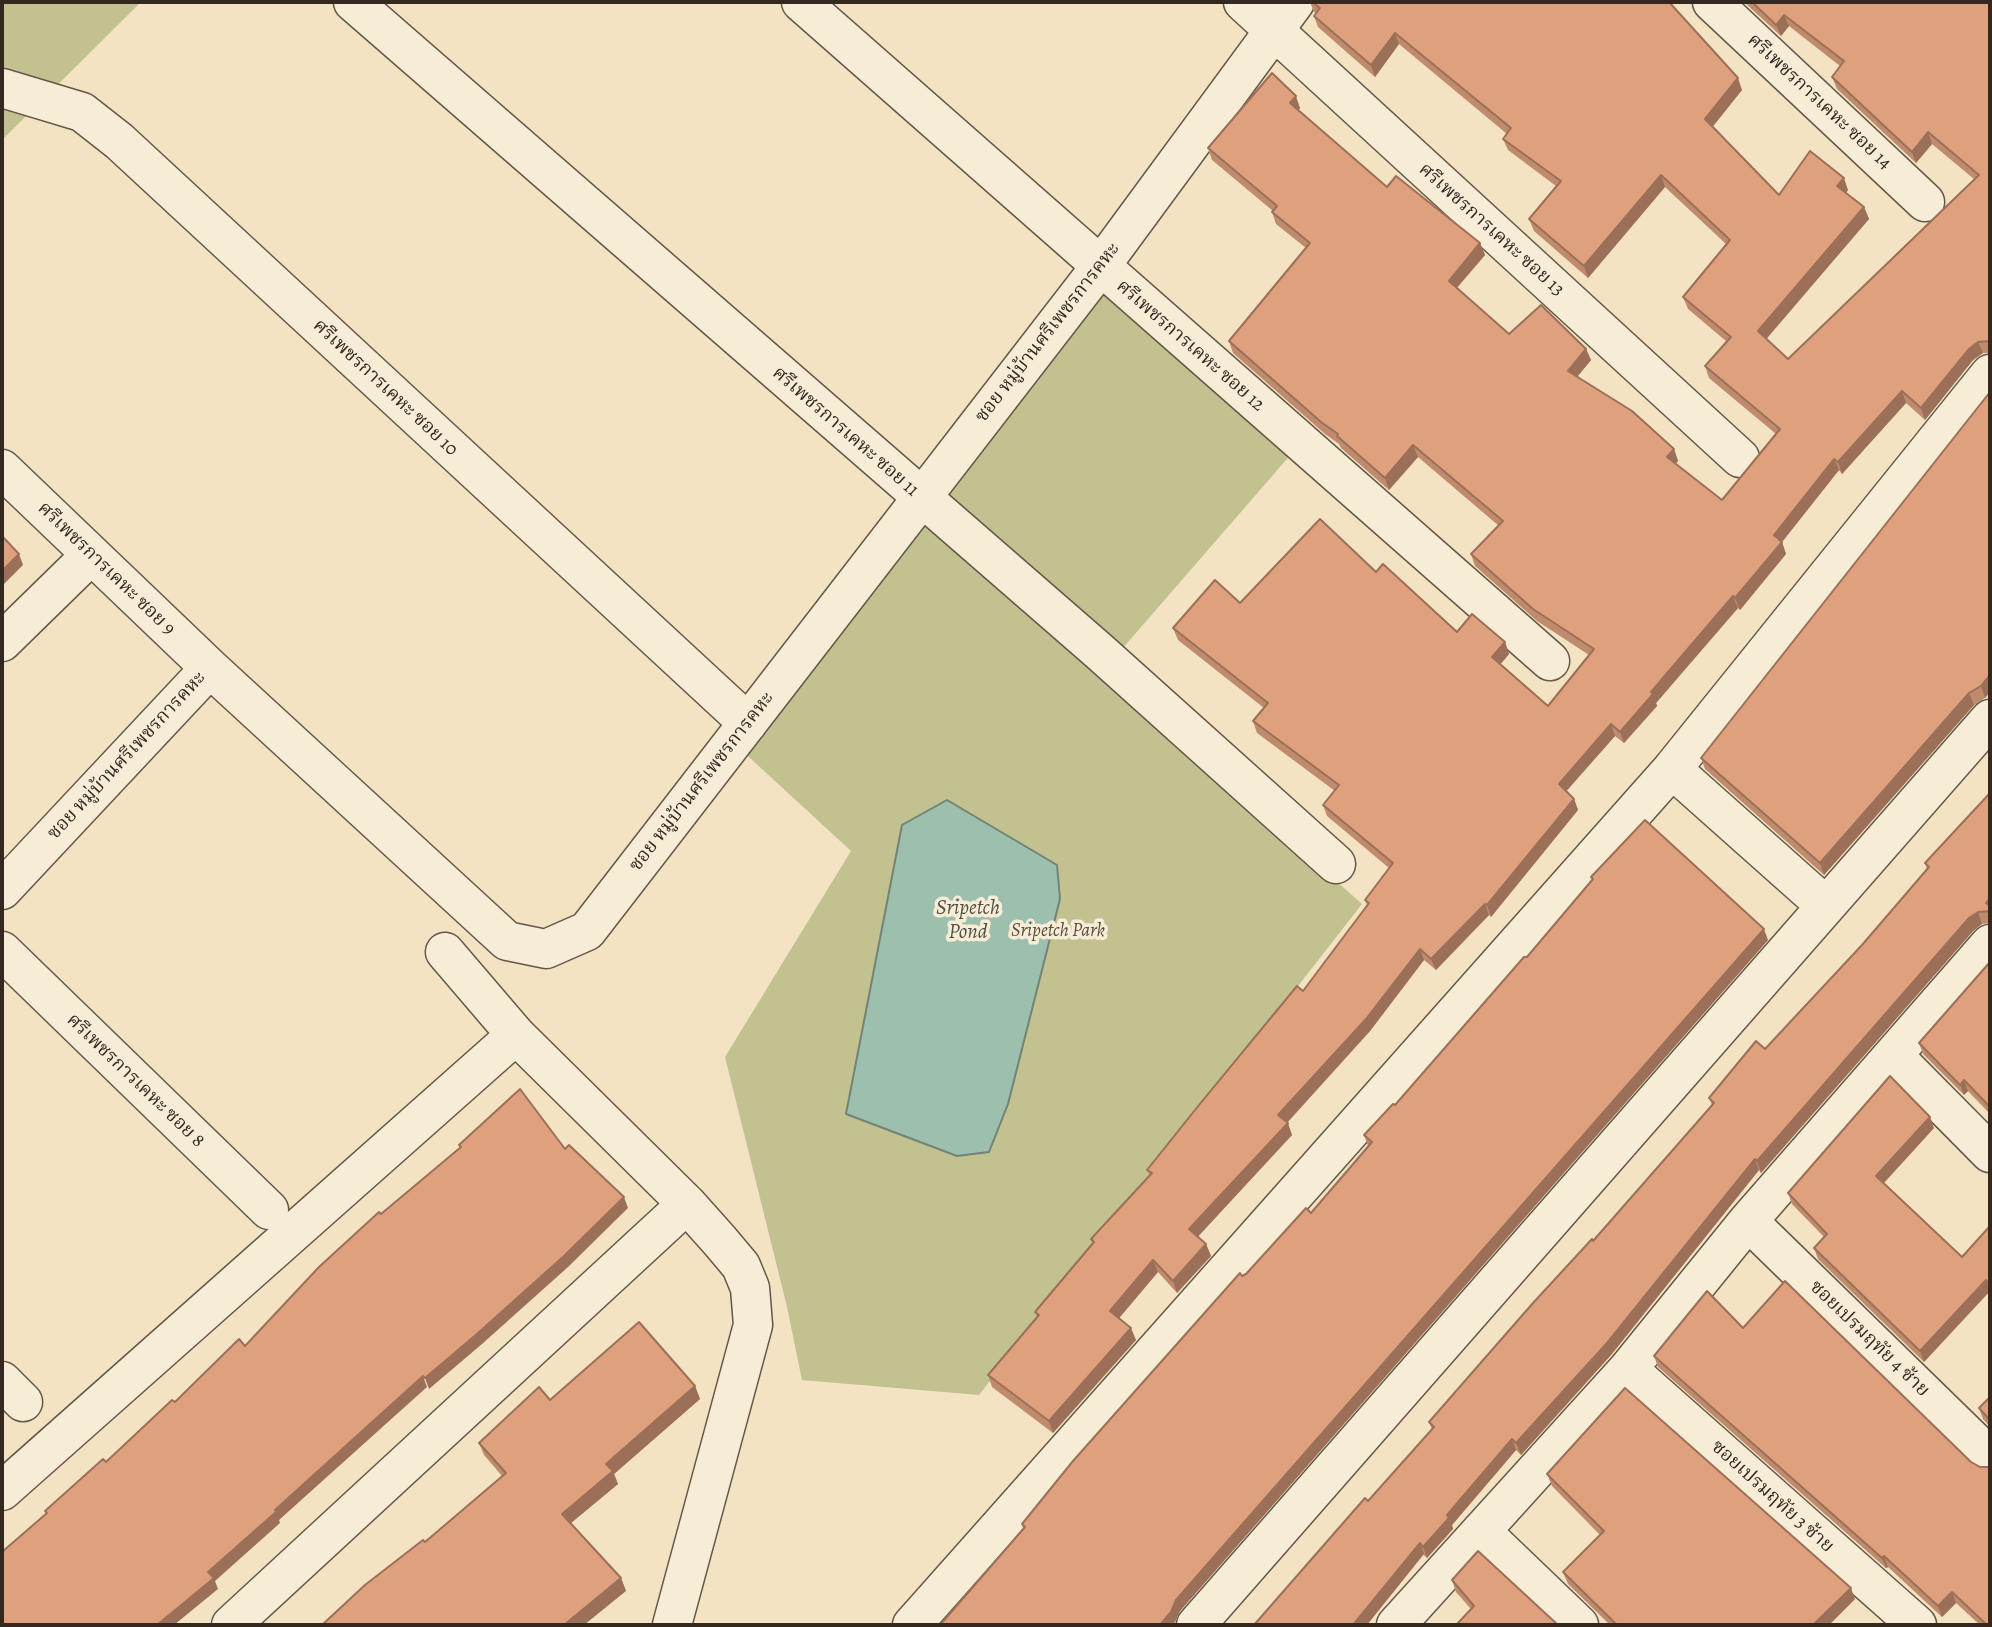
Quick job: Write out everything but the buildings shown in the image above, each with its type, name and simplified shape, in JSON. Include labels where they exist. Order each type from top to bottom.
[{"type":"street","name":"ศรีเพชรการเคหะ ซอย 11","points":[[354,2],[1100,652],[1336,864]]},
{"type":"street","name":"ศรีเพชรการเคหะ ซอย 12","points":[[801,2],[1550,661]]},
{"type":"street","name":"ศรีเพชรการเคหะ ซอย 13","points":[[1243,2],[1284,16],[1740,458]]},
{"type":"street","name":"ศรีเพชรการเคหะ ซอย 14","points":[[1712,2],[1925,202]]},
{"type":"street","name":"ซอย หมู่บ้านศรีเพชรการคหะ","points":[[2,890],[210,667],[507,941],[546,949],[587,931],[1100,267],[1284,16]]},
{"type":"street","name":"ศรีเพชรการเคหะ ซอย 10","points":[[2,88],[82,112],[118,141],[748,723]]},
{"type":"street","points":[[912,1625],[1672,769],[1990,374]]},
{"type":"street","name":"ศรีเพชรการเคหะ ซอย 9","points":[[2,469],[210,667]]},
{"type":"street","points":[[2,642],[91,555]]},
{"type":"street","points":[[1196,1625],[1990,719]]},
{"type":"street","points":[[1672,769],[1826,906]]},
{"type":"street","points":[[1396,1625],[1628,1368],[1748,1221],[1990,944]]},
{"type":"street","name":"ศรีเพชรการเคหะ ซอย 8","points":[[2,951],[269,1210]]},
{"type":"street","points":[[445,952],[516,1035],[687,1204],[741,1266],[750,1288],[753,1325],[670,1622]]},
{"type":"street","points":[[2,1491],[516,1035]]},
{"type":"street","points":[[1893,1055],[1990,1153]]},
{"type":"street","points":[[231,1625],[687,1204]]},
{"type":"street","name":"ซอยเปรมฤทัย 4 ซ้าย","points":[[1748,1221],[1990,1457]]},
{"type":"street","name":"ซอยเปรมฤทัย 3 ซ้าย","points":[[1628,1368],[1917,1625]]},
{"type":"street","points":[[1481,1531],[1579,1625]]},
{"type":"green space","points":[[2,2],[141,2],[2,140]]},
{"type":"green space","name":"Sripetch Park","points":[[1094,269],[1293,452],[1102,672],[1362,904],[979,1395],[802,1380],[787,1307],[725,1057],[851,851],[737,746]]},
{"type":"water","name":"Sripetch Pond","points":[[947,800],[1057,865],[1060,899],[1008,1104],[989,1152],[957,1156],[846,1114],[902,825]]}]
